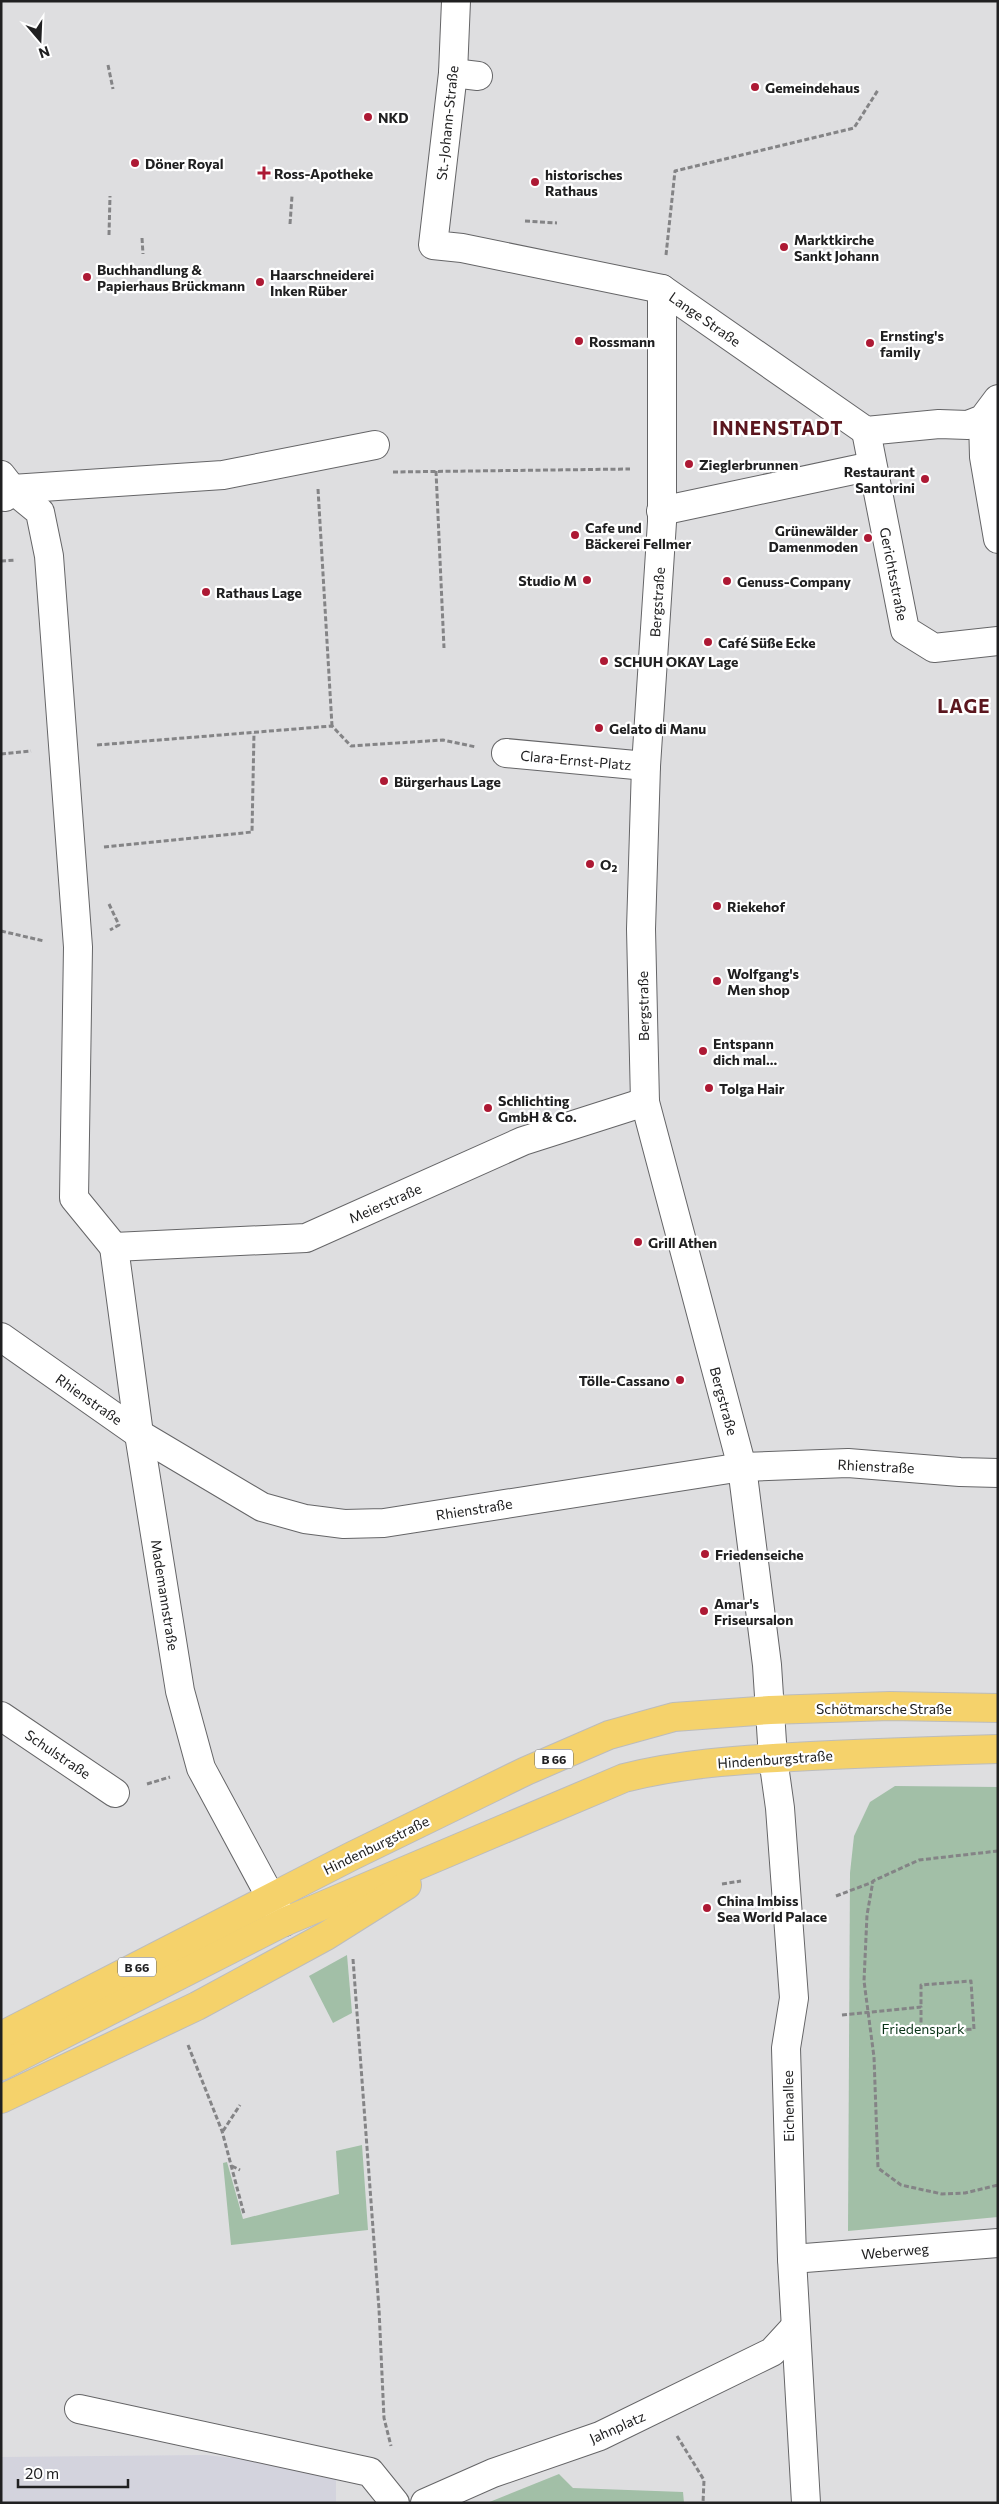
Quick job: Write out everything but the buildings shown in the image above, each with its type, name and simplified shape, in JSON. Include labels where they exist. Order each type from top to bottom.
[{"type":"main road","name":"Schötmarsche Straße","points":[[770,1710],[890,1706],[998,1708]]},
{"type":"main road","name":"Hindenburgstraße","points":[[1,2036],[526,1771],[609,1735],[674,1717],[770,1710]]},
{"type":"main road","name":"Hindenburgstraße","points":[[1,2066],[284,1922],[476,1842],[549,1808],[624,1778],[661,1769],[773,1758],[868,1752],[998,1749]]},
{"type":"main road","name":"Hindenburgstraße","points":[[1,2099],[189,2010],[326,1936],[476,1842]]},
{"type":"street","name":"St.-Johann-Straße","points":[[433,245],[448,126],[466,74],[456,1]]},
{"type":"street","name":"Lange Straße","points":[[433,245],[462,248],[662,289],[866,431]]},
{"type":"street","name":"Bergstraße","points":[[662,289],[661,511],[646,766],[640,929],[645,1102],[742,1467],[767,1665],[770,1710]]},
{"type":"street","points":[[661,511],[874,473],[866,431],[939,424],[968,425],[990,409]]},
{"type":"street","points":[[990,409],[984,457],[998,539]]},
{"type":"street","points":[[5,488],[223,475],[375,445]]},
{"type":"street","name":"Gerichtsstraße","points":[[874,473],[905,630],[934,648],[998,641]]},
{"type":"street","points":[[5,488],[40,512],[49,556],[78,947],[74,1198],[114,1247]]},
{"type":"street","name":"Clara-Ernst-Platz","points":[[506,753],[646,766]]},
{"type":"street","name":"Meierstraße","points":[[114,1247],[306,1238],[523,1141],[645,1102]]},
{"type":"street","name":"Mademannstraße","points":[[114,1247],[139,1434],[180,1691],[202,1768],[232,1829],[284,1922]]},
{"type":"street","name":"Rhienstraße","points":[[1,1337],[139,1434],[262,1507],[305,1519],[344,1524],[384,1523],[742,1467],[848,1463],[960,1472],[998,1473]]},
{"type":"street","name":"Eichenallee","points":[[770,1710],[773,1758],[780,1808],[794,1998],[786,2048],[792,2259],[806,2503]]},
{"type":"street","name":"Schulstraße","points":[[1,1716],[115,1793]]},
{"type":"street","name":"Weberweg","points":[[792,2259],[998,2243]]},
{"type":"street","name":"Jahnplatz","points":[[426,2503],[493,2473],[600,2436],[660,2408],[772,2352],[795,2327]]},
{"type":"street","points":[[79,2409],[370,2472],[395,2503]]},
{"type":"path","points":[[108,65],[113,89]]},
{"type":"path","points":[[662,289],[675,171],[854,128],[878,90]]},
{"type":"path","points":[[110,196],[110,235]]},
{"type":"path","points":[[290,224],[292,196]]},
{"type":"path","points":[[525,221],[556,223]]},
{"type":"path","points":[[142,238],[143,254]]},
{"type":"path","points":[[543,469],[662,468]]},
{"type":"path","points":[[436,471],[444,648]]},
{"type":"path","points":[[317,483],[332,726],[351,746],[443,740],[506,753]]},
{"type":"path","points":[[63,749],[332,726]]},
{"type":"path","points":[[94,848],[252,832],[254,733]]},
{"type":"path","points":[[115,1793],[202,1768]]},
{"type":"path","points":[[836,1896],[919,1860],[998,1851]]},
{"type":"path","points":[[722,1884],[741,1881]]},
{"type":"path","points":[[873,1881],[867,1915],[864,1981],[874,2057],[878,2168],[901,2185],[942,2194],[965,2193],[998,2185]]},
{"type":"path","points":[[352,1951],[379,2309],[384,2418],[392,2451]]},
{"type":"path","points":[[971,1981],[974,2029],[921,2032],[921,2007],[921,1985],[971,1981]]},
{"type":"path","points":[[842,2014],[921,2007]]},
{"type":"path","points":[[186,2042],[222,2132],[244,2214]]},
{"type":"path","points":[[222,2132],[240,2105]]},
{"type":"path","points":[[232,2166],[240,2170]]},
{"type":"path","points":[[660,2408],[704,2480],[703,2503]]},
{"type":"shaded area","points":[[206,2455],[336,2469],[336,2503],[1,2503],[1,2457]]},
{"type":"green space","name":"Friedenspark","points":[[895,1786],[998,1787],[998,2217],[848,2231],[850,1873],[854,1836],[870,1802]]},
{"type":"green space","points":[[347,1955],[352,2013],[333,2023],[309,1976]]},
{"type":"green space","points":[[362,2145],[368,2230],[231,2245],[223,2163],[227,2162],[243,2219],[339,2194],[336,2151]]},
{"type":"green space","points":[[559,2474],[573,2488],[683,2492],[684,2503],[487,2503]]},
{"type":"place","name":"Gemeindehaus","points":[[755,87]]},
{"type":"place","name":"NKD","points":[[368,117]]},
{"type":"place","name":"Döner Royal","points":[[135,163]]},
{"type":"place","name":"Ross-Apotheke","points":[[264,173]]},
{"type":"place","name":"historisches Rathaus","points":[[535,182]]},
{"type":"place","name":"Marktkirche Sankt Johann","points":[[784,247]]},
{"type":"place","name":"Buchhandlung & Papierhaus Brückmann","points":[[87,277]]},
{"type":"place","name":"Haarschneiderei Inken Rüber","points":[[260,282]]},
{"type":"place","name":"Rossmann","points":[[579,341]]},
{"type":"place","name":"Ernsting's family","points":[[870,343]]},
{"type":"place","name":"Zieglerbrunnen","points":[[689,464]]},
{"type":"place","name":"Restaurant Santorini","points":[[925,479]]},
{"type":"place","name":"Cafe und Bäckerei Fellmer","points":[[575,535]]},
{"type":"place","name":"Grünewälder Damenmoden","points":[[868,538]]},
{"type":"place","name":"Studio M","points":[[587,580]]},
{"type":"place","name":"Genuss-Company","points":[[727,581]]},
{"type":"place","name":"Rathaus Lage","points":[[206,592]]},
{"type":"place","name":"Café Süße Ecke","points":[[708,642]]},
{"type":"place","name":"SCHUH OKAY Lage","points":[[604,661]]},
{"type":"place","name":"Gelato di Manu","points":[[599,728]]},
{"type":"place","name":"Bürgerhaus Lage","points":[[384,781]]},
{"type":"place","name":"O₂","points":[[590,864]]},
{"type":"place","name":"Riekehof","points":[[717,906]]},
{"type":"place","name":"Wolfgang's Men shop","points":[[717,981]]},
{"type":"place","name":"Entspann dich mal...","points":[[703,1051]]},
{"type":"place","name":"Tolga Hair","points":[[709,1088]]},
{"type":"place","name":"Schlichting GmbH & Co.","points":[[488,1108]]},
{"type":"place","name":"Grill Athen","points":[[638,1242]]},
{"type":"place","name":"Tölle-Cassano","points":[[680,1380]]},
{"type":"place","name":"Friedenseiche","points":[[705,1554]]},
{"type":"place","name":"Amar's Friseursalon","points":[[704,1611]]},
{"type":"place","name":"China Imbiss Sea World Palace","points":[[707,1908]]},
{"type":"district","name":"INNENSTADT","points":[[778,427]]},
{"type":"district","name":"LAGE","points":[[964,705]]}]
